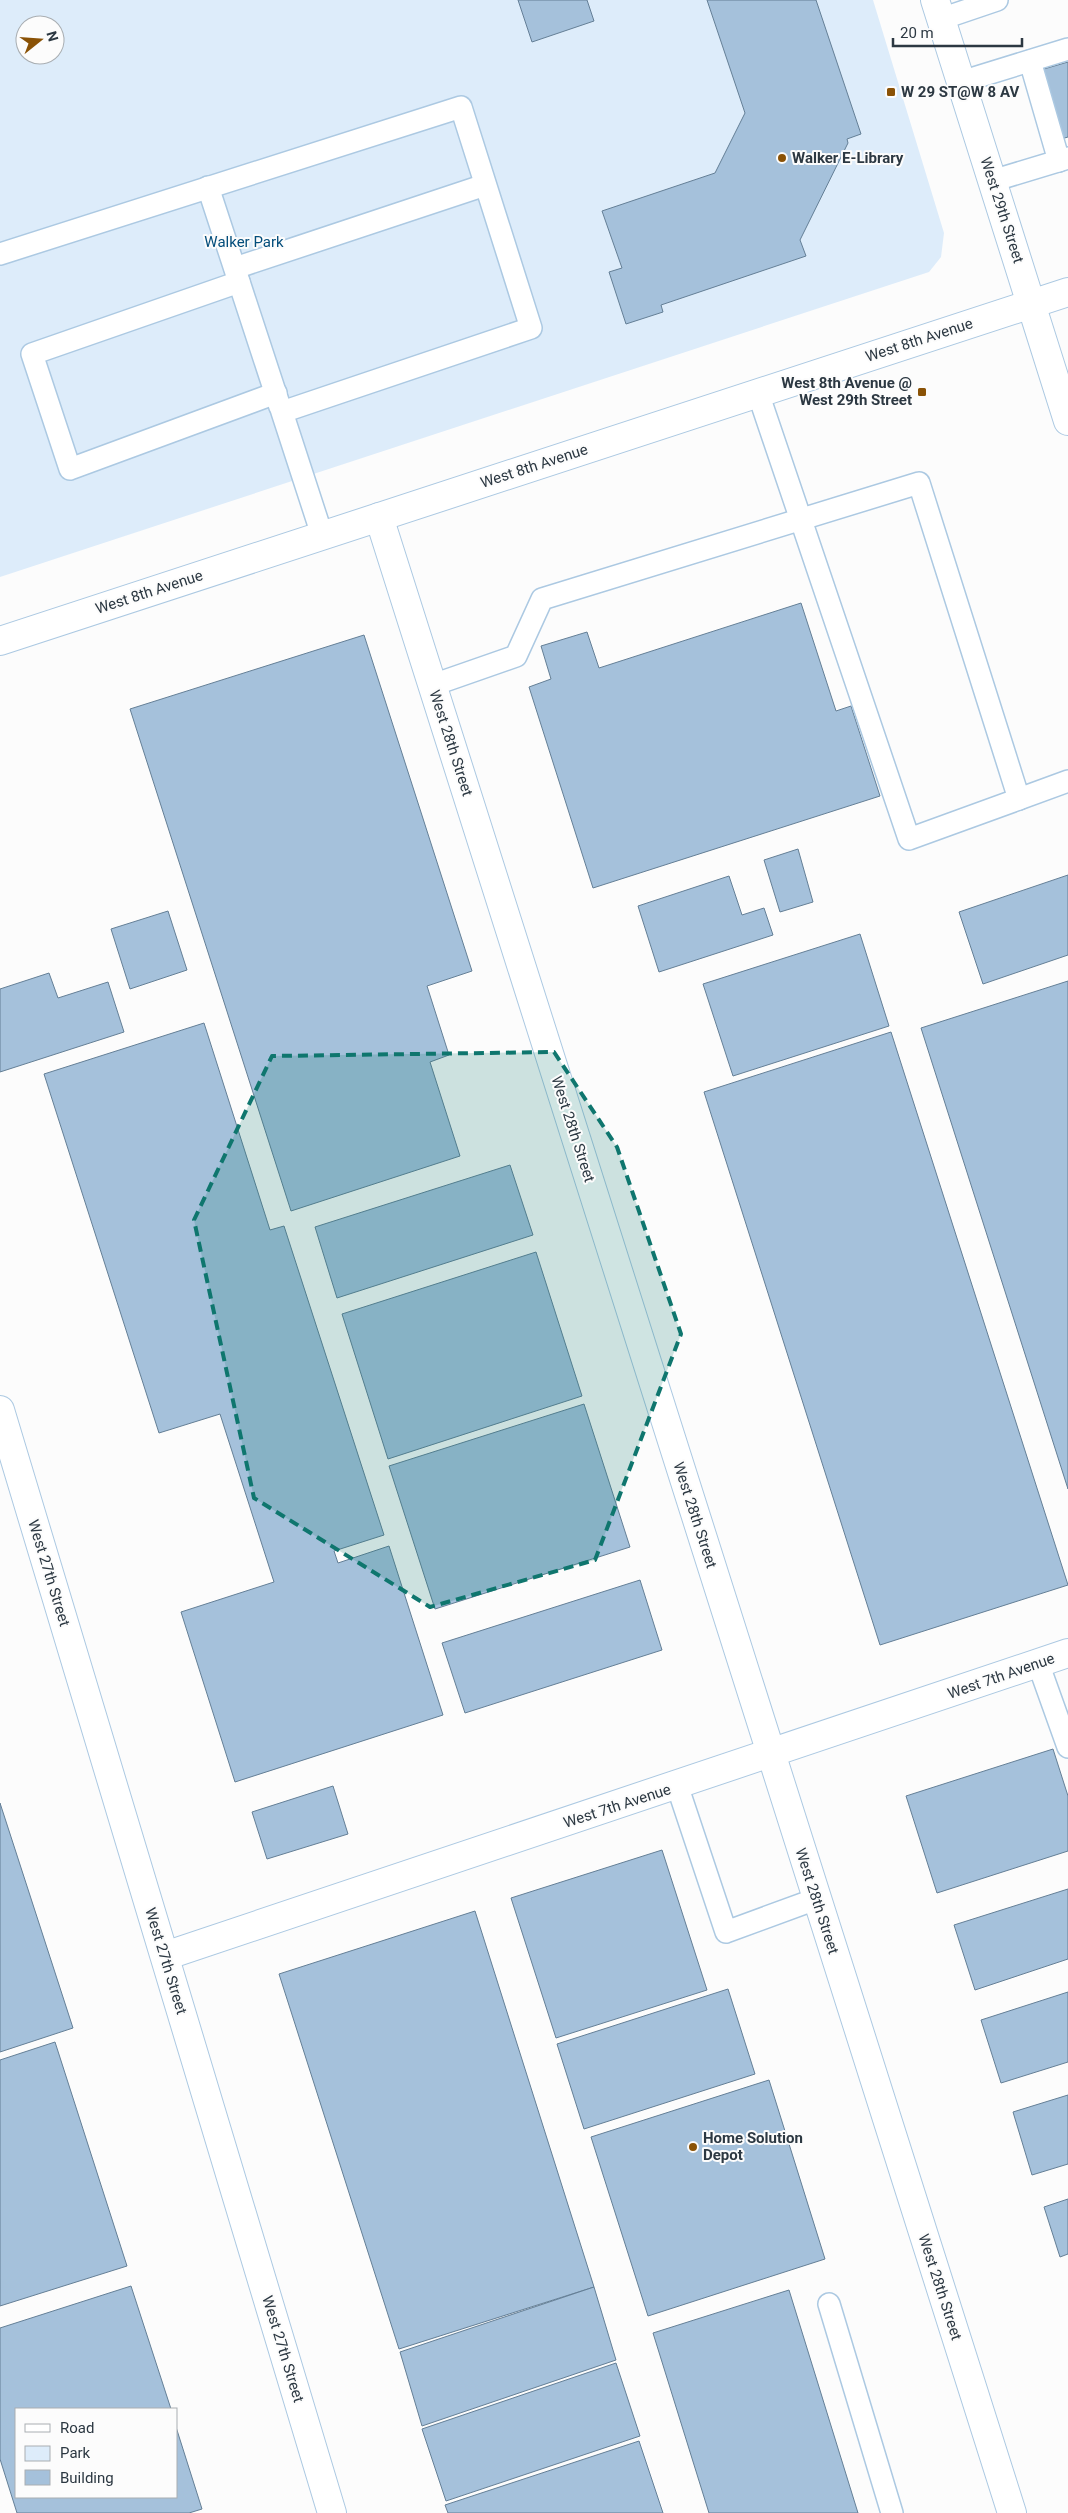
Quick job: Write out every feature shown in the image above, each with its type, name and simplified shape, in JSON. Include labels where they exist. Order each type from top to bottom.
[{"type":"street","name":"West 29th Street","points":[[938,10],[1068,421]]},
{"type":"street","name":"West 8th Avenue","points":[[0,640],[1068,292]]},
{"type":"street","name":"West 28th Street","points":[[379,517],[1012,2513]]},
{"type":"street","name":"West 27th Street","points":[[0,1410],[165,1956],[329,2512]]},
{"type":"street","name":"West 7th Avenue","points":[[165,1956],[677,1786],[1068,1653]]},
{"type":"lane","points":[[938,10],[997,0]]},
{"type":"lane","points":[[961,82],[1068,49]]},
{"type":"lane","points":[[992,181],[1063,160],[1030,61]]},
{"type":"lane","points":[[0,254],[461,107],[531,328],[279,403],[70,469],[32,354],[237,275],[485,184]]},
{"type":"lane","points":[[208,188],[322,535]]},
{"type":"lane","points":[[758,393],[799,520],[908,839],[1068,781]]},
{"type":"lane","points":[[433,685],[516,656],[542,599],[919,483],[1019,799]]},
{"type":"lane","points":[[1038,1663],[1068,1747]]},
{"type":"lane","points":[[677,1786],[726,1932],[816,1899]]},
{"type":"lane","points":[[830,2304],[892,2513]]},
{"type":"highlighted area","points":[[554,1052],[617,1147],[681,1334],[595,1560],[430,1607],[254,1498],[194,1220],[272,1056]]},
{"type":"green space","name":"Walker Park","points":[[0,0],[873,0],[944,233],[941,257],[929,272],[0,577]]},
{"type":"building","points":[[518,0],[587,0],[594,21],[532,42]]},
{"type":"building","name":"Walker E-Library","points":[[707,0],[816,0],[861,134],[847,139],[848,143],[800,240],[806,256],[661,305],[663,312],[626,324],[609,272],[622,268],[602,211],[715,173],[745,113]]},
{"type":"building","points":[[1068,62],[1068,137],[1058,140],[1037,71]]},
{"type":"building","points":[[801,603],[836,711],[851,706],[880,796],[593,888],[529,687],[551,679],[541,646],[587,632],[599,668]]},
{"type":"building","points":[[364,635],[472,971],[427,986],[449,1055],[430,1062],[460,1156],[291,1211],[130,709]]},
{"type":"building","points":[[798,849],[813,902],[780,912],[764,860]]},
{"type":"building","points":[[1068,875],[1068,955],[983,984],[959,912]]},
{"type":"building","points":[[729,876],[742,915],[764,908],[773,935],[659,972],[638,906]]},
{"type":"building","points":[[168,911],[187,970],[130,989],[111,929]]},
{"type":"building","points":[[860,934],[889,1026],[733,1076],[703,984]]},
{"type":"building","points":[[49,973],[58,998],[108,982],[124,1032],[0,1072],[0,989]]},
{"type":"building","points":[[1068,981],[1068,1489],[921,1028]]},
{"type":"building","points":[[204,1023],[270,1230],[284,1226],[384,1535],[334,1551],[338,1563],[389,1546],[443,1715],[235,1782],[181,1612],[274,1582],[220,1414],[159,1433],[44,1074]]},
{"type":"building","points":[[891,1032],[1068,1585],[880,1645],[704,1092]]},
{"type":"building","points":[[510,1165],[533,1235],[337,1298],[315,1227]]},
{"type":"building","points":[[536,1252],[582,1396],[388,1459],[342,1314]]},
{"type":"building","points":[[584,1404],[630,1547],[435,1609],[389,1466]]},
{"type":"building","points":[[640,1580],[662,1650],[465,1713],[442,1643]]},
{"type":"building","points":[[1053,1749],[1068,1796],[1068,1851],[937,1893],[906,1796]]},
{"type":"building","points":[[333,1786],[348,1834],[267,1859],[252,1812]]},
{"type":"building","points":[[0,1803],[73,2028],[0,2052]]},
{"type":"building","points":[[662,1850],[707,1990],[556,2038],[511,1898]]},
{"type":"building","points":[[1068,1889],[1068,1959],[975,1990],[954,1925]]},
{"type":"building","points":[[475,1911],[594,2287],[399,2349],[279,1974]]},
{"type":"building","points":[[728,1989],[755,2074],[584,2129],[557,2044]]},
{"type":"building","points":[[1068,1992],[1068,2062],[1001,2083],[981,2020]]},
{"type":"building","points":[[55,2042],[127,2266],[0,2306],[0,2060]]},
{"type":"building","points":[[769,2080],[825,2259],[648,2316],[591,2137]]},
{"type":"building","points":[[1068,2095],[1068,2164],[1032,2175],[1013,2112]]},
{"type":"building","points":[[1068,2199],[1068,2254],[1060,2257],[1044,2207]]},
{"type":"building","points":[[131,2286],[171,2408],[15,2408],[15,2498],[178,2498],[178,2433],[202,2509],[189,2513],[17,2513],[0,2459],[0,2328]]},
{"type":"building","points":[[594,2287],[616,2360],[422,2426],[400,2352]]},
{"type":"building","points":[[789,2290],[858,2513],[709,2513],[653,2333]]},
{"type":"building","points":[[616,2363],[640,2436],[446,2501],[422,2429]]},
{"type":"building","points":[[639,2441],[663,2513],[448,2513],[445,2505]]},
{"type":"place","name":"W 29 ST@W 8 AV","points":[[891,92]]},
{"type":"place","name":"Walker E-Library","points":[[782,158]]},
{"type":"place","name":"West 8th Avenue @ West 29th Street","points":[[922,392]]},
{"type":"place","name":"Home Solution Depot","points":[[693,2147]]}]
